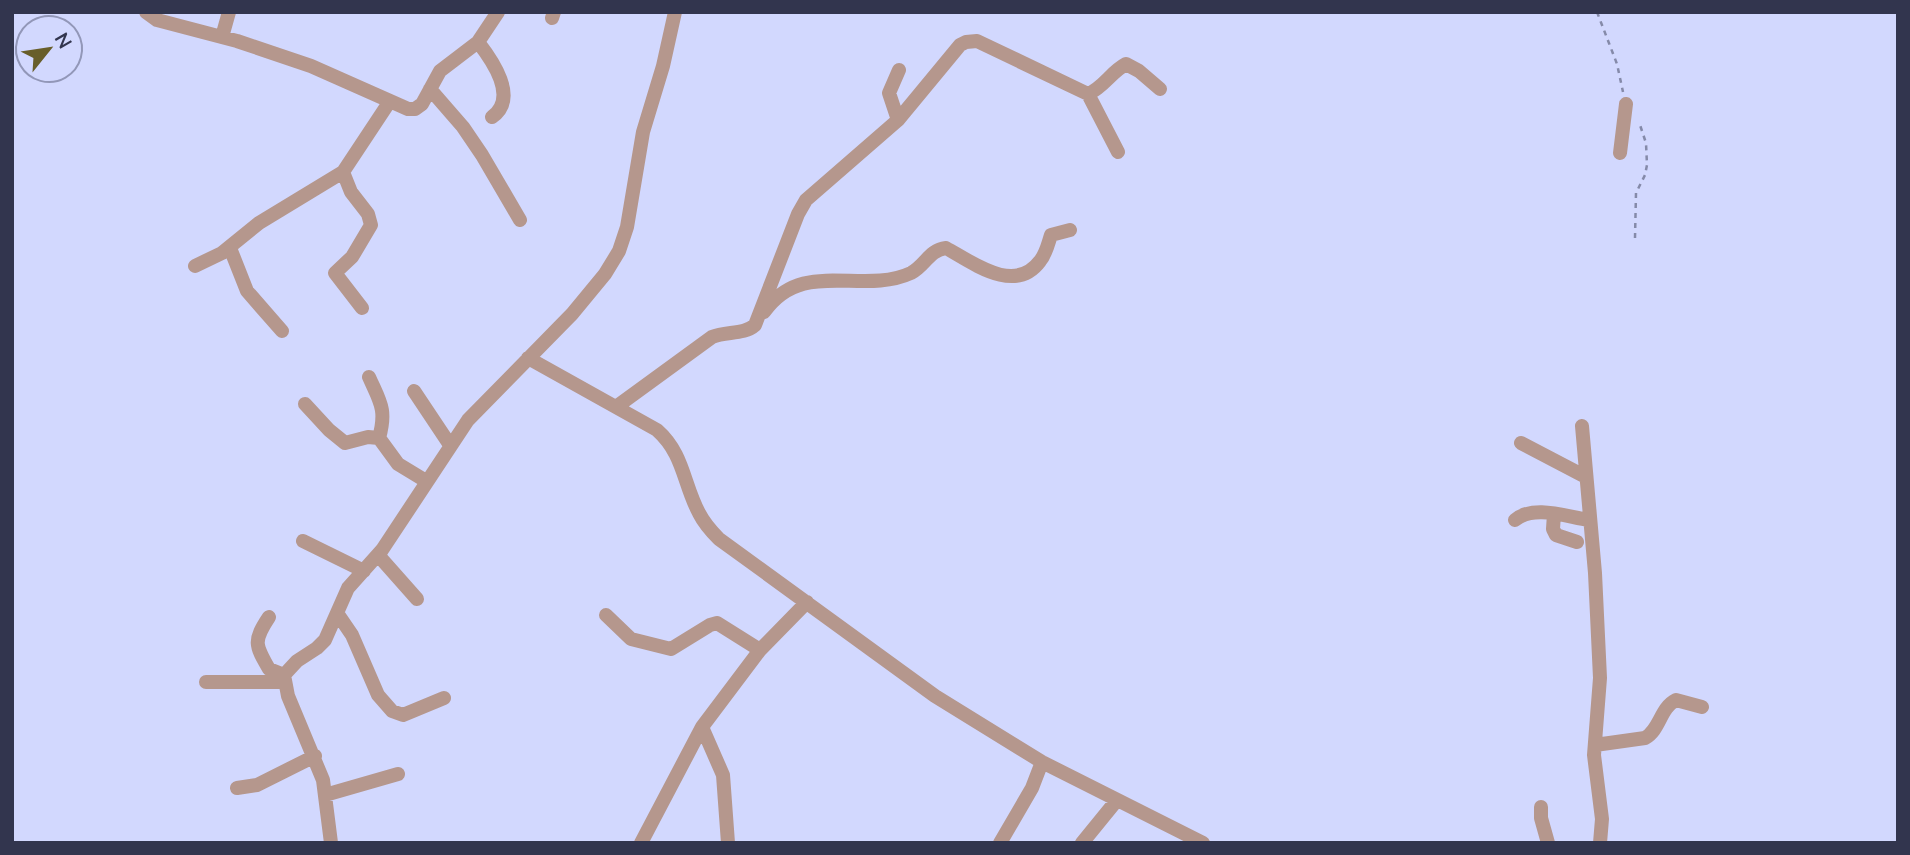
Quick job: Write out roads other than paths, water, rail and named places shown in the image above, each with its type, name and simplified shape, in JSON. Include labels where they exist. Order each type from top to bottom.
[{"type":"street","points":[[146,12],[157,20],[222,37],[311,66],[408,109],[415,109],[422,104],[440,71],[478,42],[498,12]]},
{"type":"street","points":[[222,37],[229,12]]},
{"type":"street","points":[[206,682],[284,678],[297,661],[325,640],[348,588],[378,555],[468,420],[580,304],[605,274],[620,251],[627,227],[643,132],[663,66],[675,12]]},
{"type":"street","points":[[755,325],[798,214],[806,200],[898,120],[960,45],[978,41],[1088,94],[1118,152]]},
{"type":"street","points":[[478,42],[492,60],[502,84],[502,103],[498,113],[492,117]]},
{"type":"street","points":[[1088,94],[1097,90],[1116,69],[1126,64],[1160,89]]},
{"type":"street","points":[[898,120],[889,93],[899,70]]},
{"type":"street","points":[[430,89],[463,127],[520,220]]},
{"type":"street","points":[[195,266],[230,248],[259,223],[343,172],[390,101]]},
{"type":"street","points":[[1620,153],[1626,104]]},
{"type":"street","points":[[343,172],[351,192],[368,214],[371,225],[352,257],[335,273],[362,308]]},
{"type":"street","points":[[616,407],[712,337],[720,333],[744,331],[755,325],[773,300],[790,287],[813,281],[881,280],[902,275],[913,272],[936,249],[946,248],[998,275],[1013,278],[1031,271],[1042,260],[1051,235],[1070,230]]},
{"type":"street","points":[[230,248],[247,291],[282,331]]},
{"type":"street","points":[[528,358],[657,430],[677,453],[698,511],[707,527],[719,539],[934,696],[1042,762],[1203,843]]},
{"type":"street","points":[[369,377],[384,411],[379,438]]},
{"type":"street","points":[[414,391],[450,444]]},
{"type":"street","points":[[306,404],[328,430],[345,443],[368,437],[379,438],[398,464],[426,481]]},
{"type":"street","points":[[1582,426],[1595,573],[1600,678],[1595,745],[1595,769],[1602,819],[1600,843]]},
{"type":"street","points":[[1521,443],[1586,477]]},
{"type":"street","points":[[1515,520],[1534,512],[1589,520]]},
{"type":"street","points":[[1554,514],[1553,531],[1559,537],[1577,542]]},
{"type":"street","points":[[303,541],[364,571]]},
{"type":"street","points":[[378,555],[417,599]]},
{"type":"street","points":[[641,843],[702,727],[760,650],[807,602]]},
{"type":"street","points":[[337,613],[352,635],[378,695],[392,711],[403,715],[444,698]]},
{"type":"street","points":[[606,615],[632,639],[664,648],[671,649],[717,623],[760,650]]},
{"type":"street","points":[[269,617],[258,634],[256,644],[269,669],[284,678],[288,696],[314,756],[323,780],[331,843]]},
{"type":"street","points":[[1595,745],[1651,735],[1667,707],[1676,700],[1702,707]]},
{"type":"street","points":[[702,727],[723,775],[728,843]]},
{"type":"street","points":[[237,788],[257,785],[314,756]]},
{"type":"street","points":[[1000,843],[1032,788],[1042,762]]},
{"type":"street","points":[[325,795],[398,774]]},
{"type":"street","points":[[1082,843],[1117,800]]},
{"type":"street","points":[[1541,807],[1548,843]]}]
